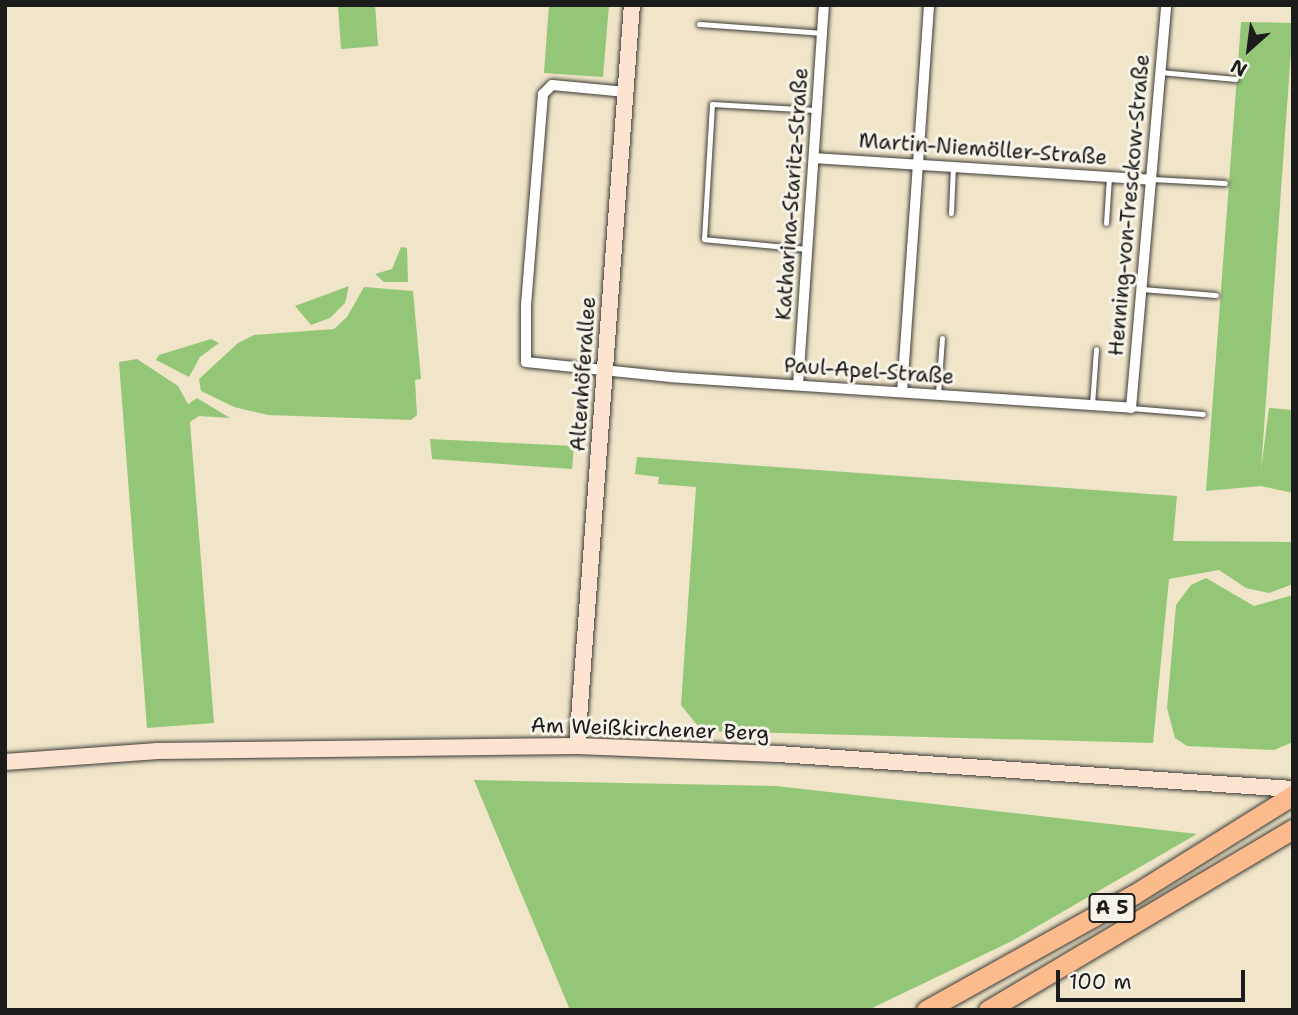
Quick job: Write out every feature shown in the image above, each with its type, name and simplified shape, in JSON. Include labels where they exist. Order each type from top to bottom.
[{"type":"highway","name":"A 5","points":[[926,1010],[1122,902],[1293,792]]},
{"type":"highway","name":"A 5","points":[[988,1010],[1293,829]]},
{"type":"main road","name":"Altenhöferallee","points":[[577,746],[632,5]]},
{"type":"main road","name":"Am Weißkirchener Berg","points":[[5,762],[158,751],[577,746],[778,754],[1245,786],[1293,792]]},
{"type":"street","name":"Katharina-Staritz-Straße","points":[[797,385],[824,5]]},
{"type":"street","points":[[902,392],[929,5]]},
{"type":"street","name":"Henning-von-Tresckow-Straße","points":[[1131,408],[1166,5]]},
{"type":"street","name":"Paul-Apel-Straße","points":[[626,92],[550,81],[523,355],[535,366],[1131,408]]},
{"type":"street","name":"Martin-Niemöller-Straße","points":[[814,158],[1150,180]]},
{"type":"lane","points":[[699,24],[822,33]]},
{"type":"lane","points":[[1160,72],[1236,79]]},
{"type":"lane","points":[[808,249],[704,239],[704,225],[712,104],[816,110]]},
{"type":"lane","points":[[951,213],[953,166]]},
{"type":"lane","points":[[1106,223],[1108,177]]},
{"type":"lane","points":[[1150,180],[1225,183]]},
{"type":"lane","points":[[1141,289],[1216,295]]},
{"type":"lane","points":[[938,395],[942,338]]},
{"type":"lane","points":[[1092,406],[1096,349]]},
{"type":"lane","points":[[1131,408],[1203,414]]},
{"type":"green space","points":[[338,5],[375,5],[378,46],[341,49]]},
{"type":"green space","points":[[549,5],[609,5],[603,77],[544,73]]},
{"type":"green space","points":[[1241,22],[1293,23],[1261,470],[1269,408],[1293,410],[1293,493],[1261,486],[1206,491]]},
{"type":"green space","points":[[401,247],[407,248],[408,282],[384,282],[375,274],[392,269]]},
{"type":"green space","points":[[349,286],[345,303],[330,318],[311,325],[295,306]]},
{"type":"green space","points":[[364,287],[413,291],[421,379],[415,380],[417,415],[411,420],[268,415],[234,407],[201,391],[199,379],[238,343],[254,335],[334,329],[347,317]]},
{"type":"green space","points":[[211,339],[219,343],[200,357],[189,377],[156,360],[159,355]]},
{"type":"green space","points":[[137,359],[178,386],[188,404],[197,398],[230,418],[199,416],[190,422],[214,723],[147,728],[119,362]]},
{"type":"green space","points":[[430,439],[574,446],[572,469],[432,459]]},
{"type":"green space","points":[[637,457],[1177,496],[1173,541],[1293,542],[1293,584],[1269,593],[1246,588],[1219,570],[1169,579],[1153,743],[702,731],[681,705],[696,487],[658,484],[659,477],[635,474]]},
{"type":"green space","points":[[1206,578],[1254,606],[1293,595],[1293,742],[1274,750],[1187,746],[1175,738],[1167,708],[1176,605],[1191,585]]},
{"type":"green space","points":[[474,780],[776,786],[1197,834],[1012,941],[868,1010],[570,1010]]}]
